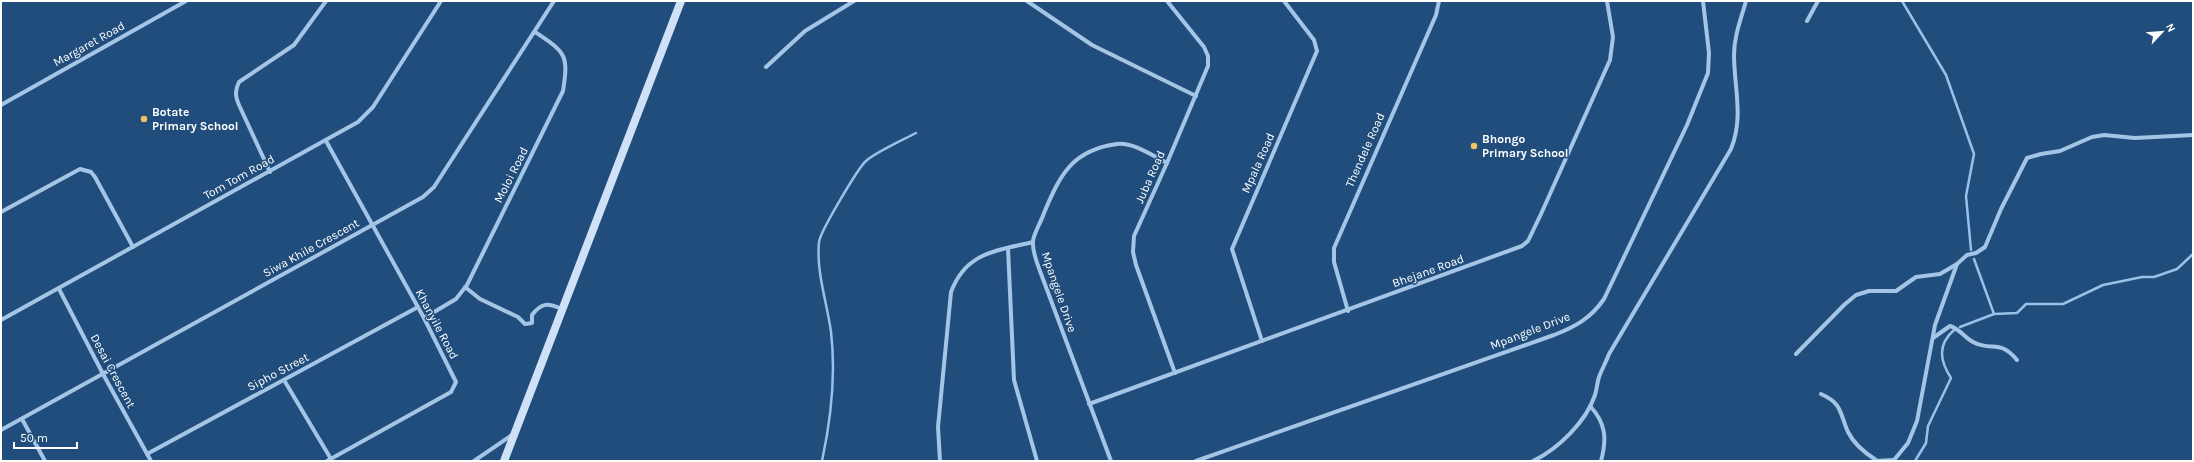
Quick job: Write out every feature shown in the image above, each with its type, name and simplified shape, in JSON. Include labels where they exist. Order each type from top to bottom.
[{"type":"street","name":"Margaret Road","points":[[1,105],[186,1]]},
{"type":"street","points":[[270,172],[235,97],[235,89],[239,82],[294,46],[326,1]]},
{"type":"street","name":"Tom Tom Road","points":[[1,320],[358,122],[373,107],[441,1]]},
{"type":"street","name":"Siwa Khile Crescent","points":[[1,430],[423,197],[434,187],[554,1]]},
{"type":"street","points":[[504,461],[681,1]]},
{"type":"street","points":[[766,67],[805,31],[854,1]]},
{"type":"street","points":[[1027,1],[1103,52],[1196,96]]},
{"type":"street","name":"Juba Road","points":[[1167,1],[1204,47],[1208,56],[1208,66],[1196,96],[1168,163],[1134,236],[1133,252],[1140,277],[1175,373]]},
{"type":"street","name":"Mpala Road","points":[[1262,341],[1232,249],[1235,238],[1317,51],[1314,40],[1284,1]]},
{"type":"street","name":"Thendele Road","points":[[1348,311],[1334,262],[1334,248],[1436,15],[1439,1]]},
{"type":"street","name":"Bhejane Road","points":[[1089,404],[1515,250],[1528,241],[1610,60],[1613,37],[1607,1]]},
{"type":"street","name":"Mpangele Drive","points":[[1196,461],[1554,335],[1584,321],[1596,310],[1604,299],[1687,125],[1708,73],[1709,53],[1703,1]]},
{"type":"street","points":[[1533,461],[1548,454],[1558,446],[1570,434],[1590,406],[1596,394],[1600,376],[1609,354],[1731,149],[1736,135],[1738,112],[1734,54],[1737,32],[1746,1]]},
{"type":"street","points":[[1807,21],[1818,1]]},
{"type":"street","name":"Moloi Road","points":[[424,318],[448,305],[465,287],[563,91],[566,71],[563,54],[559,48],[535,32]]},
{"type":"street","points":[[1796,354],[1844,305],[1856,295],[1869,291],[1896,291],[1916,277],[1940,274],[1957,264],[1968,255],[1976,253],[1985,247],[2001,209],[2027,158],[2060,151],[2092,137],[2104,135],[2135,138],[2193,135]]},
{"type":"street","name":"Khanyile Road","points":[[326,141],[424,318],[454,377],[455,388],[451,392],[332,460]]},
{"type":"street","name":"Mpangele Drive","points":[[1111,461],[1040,271],[1033,242],[1050,198],[1065,170],[1073,162],[1091,151],[1118,144],[1127,145],[1168,163]]},
{"type":"street","points":[[1,212],[80,169],[86,170],[95,177],[133,247]]},
{"type":"street","points":[[940,461],[938,427],[951,292],[957,276],[966,266],[991,252],[1033,242]]},
{"type":"street","points":[[1008,248],[1014,380],[1037,461]]},
{"type":"street","points":[[1821,394],[1832,399],[1839,405],[1848,432],[1854,442],[1875,461],[1894,460],[1908,443],[1917,421],[1932,338],[1957,264]]},
{"type":"street","points":[[465,287],[480,299],[518,317],[525,324],[532,323],[532,315],[538,307],[550,304],[562,309]]},
{"type":"street","name":"Desai Crescent","points":[[59,289],[102,374],[151,461]]},
{"type":"street","name":"Sipho Street","points":[[147,454],[418,307]]},
{"type":"street","points":[[1932,338],[1950,326],[1958,328],[1972,342],[2005,349],[2017,360]]},
{"type":"street","points":[[284,380],[332,460]]},
{"type":"street","points":[[1590,406],[1597,414],[1605,430],[1605,444],[1601,461]]},
{"type":"street","points":[[22,419],[45,461]]},
{"type":"street","points":[[474,461],[514,434]]},
{"type":"waterway","points":[[1902,1],[1946,75],[1974,154],[1966,196],[1971,250]]},
{"type":"waterway","points":[[822,461],[832,396],[833,364],[831,332],[819,264],[819,242],[840,200],[855,175],[866,161],[883,150],[916,133]]},
{"type":"waterway","points":[[1960,327],[1994,314],[2017,313],[2026,304],[2063,304],[2103,285],[2142,277],[2154,277],[2177,269],[2193,254]]},
{"type":"waterway","points":[[1974,259],[1994,314]]},
{"type":"waterway","points":[[1915,461],[1926,443],[1928,426],[1951,378],[1944,365],[1942,353],[1945,341],[1954,330]]},
{"type":"place","name":"Botate Primary School","points":[[144,119]]},
{"type":"place","name":"Bhongo Primary School","points":[[1474,146]]}]
